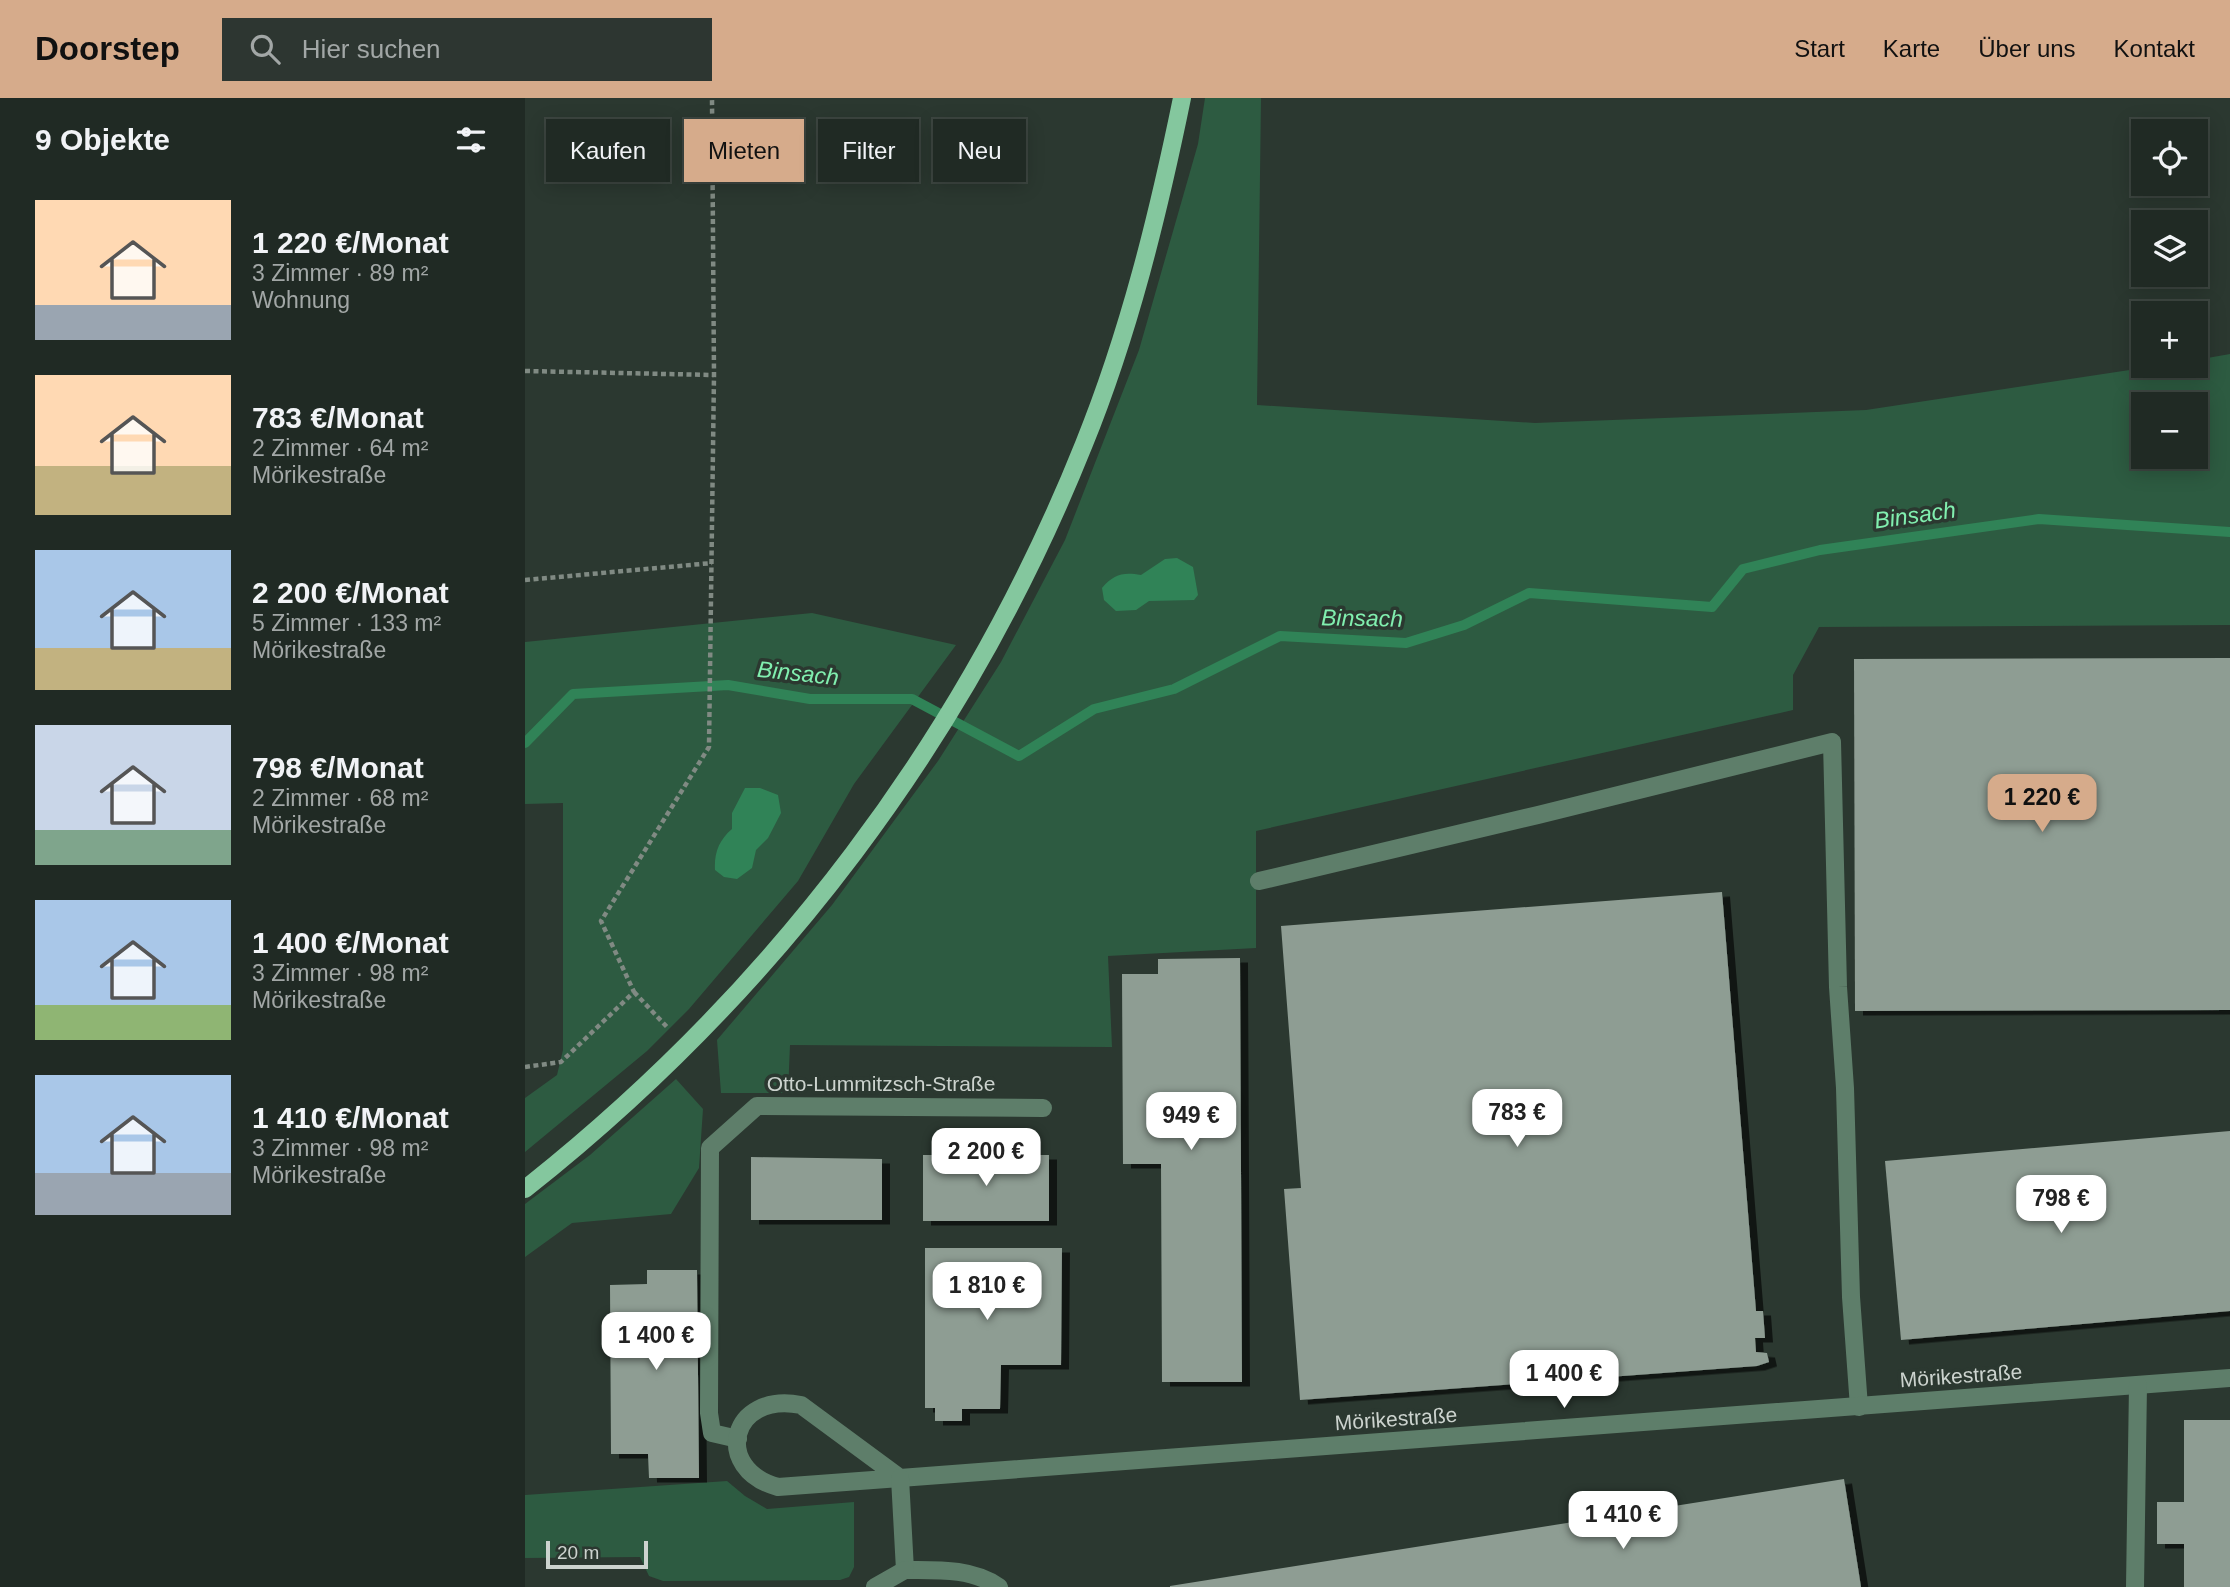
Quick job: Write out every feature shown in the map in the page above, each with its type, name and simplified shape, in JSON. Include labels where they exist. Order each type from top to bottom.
[{"type":"main road","points":[[525,1189],[598,1128],[685,1047],[769,957],[883,815],[921,759],[974,671],[1038,552],[1101,399],[1146,255],[1182,98]]},
{"type":"street","points":[[1259,881],[1832,742],[1838,987],[1845,1102],[1851,1297],[1859,1407]]},
{"type":"street","name":"Otto-Lummitzsch-Straße","points":[[738,1439],[712,1433],[709,1413],[710,1148],[757,1106],[1043,1108]]},
{"type":"street","name":"Mörikestraße","points":[[738,1439],[740,1459],[748,1472],[761,1482],[778,1487],[2230,1378]]},
{"type":"street","points":[[2135,1587],[2138,1385]]},
{"type":"street","points":[[738,1439],[741,1424],[751,1412],[767,1404],[785,1402],[801,1405],[900,1479],[905,1570]]},
{"type":"street","points":[[875,1587],[905,1570],[963,1572],[982,1577],[999,1587]]},
{"type":"path","points":[[685,1047],[634,992],[601,921],[709,747],[714,375],[712,98]]},
{"type":"path","points":[[525,372],[714,375]]},
{"type":"path","points":[[525,580],[712,562]]},
{"type":"path","points":[[525,1067],[561,1062],[634,992]]},
{"type":"shaded area","points":[[1205,98],[1261,98],[1257,405],[1535,423],[1866,410],[2131,370],[2131,378],[2208,378],[2208,358],[2230,354],[2230,625],[1819,627],[1793,675],[1793,710],[1256,831],[1256,948],[1108,956],[1112,1047],[790,1045],[788,1093],[721,1093],[717,1040],[832,905],[938,761],[1001,662],[1065,540],[1139,350],[1198,144]]},
{"type":"shaded area","points":[[1177,558],[1193,567],[1198,595],[1194,600],[1149,601],[1136,610],[1116,611],[1104,600],[1102,588],[1115,577],[1124,574],[1141,575],[1165,559]]},
{"type":"shaded area","points":[[812,613],[956,645],[854,784],[798,881],[689,1009],[647,1051],[525,1152],[525,1098],[557,1075],[563,1050],[563,803],[525,804],[525,642]]},
{"type":"shaded area","points":[[745,788],[760,788],[778,795],[781,813],[768,838],[756,850],[752,868],[737,879],[724,877],[715,870],[715,858],[721,842],[732,829],[732,813]]},
{"type":"shaded area","points":[[676,1079],[703,1109],[699,1168],[671,1214],[572,1223],[525,1257],[525,1204],[590,1155]]},
{"type":"shaded area","points":[[727,1481],[767,1509],[854,1502],[854,1567],[849,1577],[840,1580],[663,1581],[649,1576],[640,1557],[525,1558],[525,1495]]},
{"type":"building","points":[[2230,658],[2230,1010],[1855,1011],[1854,659]]},
{"type":"building","points":[[1722,892],[1756,1311],[1763,1311],[1765,1338],[1755,1338],[1756,1352],[1767,1353],[1769,1362],[1757,1366],[1300,1400],[1284,1189],[1301,1188],[1281,926]]},
{"type":"building","points":[[1240,958],[1242,1382],[1162,1382],[1161,1164],[1123,1164],[1122,974],[1158,974],[1158,959]]},
{"type":"building","points":[[2230,1131],[2230,1311],[1901,1340],[1885,1161]]},
{"type":"building","points":[[923,1155],[1049,1155],[1049,1221],[923,1221]]},
{"type":"building","points":[[751,1157],[882,1159],[882,1220],[751,1220]]},
{"type":"building","points":[[925,1248],[1062,1248],[1061,1365],[1001,1365],[1000,1409],[962,1409],[962,1421],[935,1421],[935,1408],[925,1408]]},
{"type":"building","points":[[647,1270],[697,1270],[699,1478],[649,1478],[648,1454],[611,1454],[610,1285],[647,1284]]},
{"type":"building","points":[[2184,1420],[2230,1420],[2230,1587],[2184,1587],[2184,1544],[2157,1544],[2157,1502],[2184,1502]]},
{"type":"building","points":[[1844,1479],[1861,1587],[1170,1587],[1170,1586]]},
{"type":"waterway","name":"Binsach","points":[[525,743],[573,694],[728,685],[810,699],[912,699],[1019,756],[1094,709],[1174,689],[1280,636],[1406,643],[1464,625],[1529,593],[1712,607],[1743,569],[1820,550],[2039,519],[2230,532]]}]
